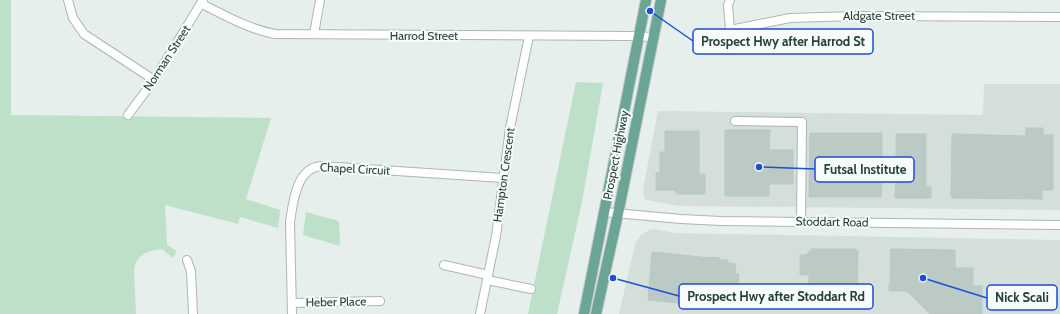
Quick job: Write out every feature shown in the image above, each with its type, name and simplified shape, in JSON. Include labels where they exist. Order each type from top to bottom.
[{"type":"main road","name":"Prospect Highway","points":[[584,314],[646,0]]},
{"type":"main road","name":"Prospect Highway","points":[[596,314],[618,214],[661,0]]},
{"type":"street","points":[[68,0],[72,18],[84,34],[154,80]]},
{"type":"street","points":[[314,34],[320,0]]},
{"type":"street","name":"Aldgate Street","points":[[730,0],[728,5],[730,30],[790,18],[805,17],[1060,17]]},
{"type":"street","name":"Norman Street","points":[[128,115],[154,80],[202,2]]},
{"type":"street","name":"Harrod Street","points":[[202,2],[246,26],[262,32],[275,34],[653,37]]},
{"type":"street","name":"Hampton Crescent","points":[[480,314],[496,236],[510,128],[529,36]]},
{"type":"street","points":[[735,121],[802,122],[801,222]]},
{"type":"street","name":"Chapel Circuit","points":[[292,314],[290,222],[294,198],[305,173],[309,170],[314,167],[321,166],[503,178]]},
{"type":"street","name":"Stoddart Road","points":[[604,212],[681,219],[1060,225]]},
{"type":"street","points":[[187,260],[191,271],[193,314]]},
{"type":"street","points":[[444,265],[531,289]]},
{"type":"street","name":"Heber Place","points":[[292,303],[380,301]]},
{"type":"shaded area","points":[[984,84],[1060,84],[1060,210],[680,206],[645,199],[643,189],[658,111],[983,115]]},
{"type":"shaded area","points":[[655,229],[674,233],[1060,240],[1060,314],[619,314],[635,244],[641,235],[649,230]]},
{"type":"green space","points":[[0,0],[11,0],[11,115],[271,118],[246,199],[280,210],[278,228],[240,217],[238,224],[165,205],[167,245],[177,251],[173,258],[162,249],[151,251],[139,258],[134,272],[136,314],[0,314]]},
{"type":"green space","points":[[576,82],[603,83],[582,202],[557,314],[528,314]]},
{"type":"green space","points":[[306,212],[339,221],[340,246],[303,235]]},
{"type":"building","points":[[1026,128],[1043,128],[1043,135],[1053,135],[1053,190],[1042,190],[1042,199],[953,198],[951,196],[952,134],[1023,136],[1026,135]]},
{"type":"building","points":[[725,130],[770,130],[769,150],[793,150],[793,184],[769,184],[769,196],[725,196]]},
{"type":"building","points":[[665,131],[699,131],[699,174],[705,174],[705,194],[677,194],[674,190],[656,190],[656,173],[660,173],[660,152],[665,152]]},
{"type":"building","points":[[810,133],[882,133],[882,163],[896,163],[896,134],[926,134],[926,187],[931,187],[931,198],[895,198],[896,182],[882,182],[881,197],[809,197]]},
{"type":"building","points":[[812,249],[855,249],[858,251],[857,302],[854,306],[818,305],[818,308],[812,308],[812,305],[809,305],[809,275],[800,275],[800,255],[806,255]]},
{"type":"building","points":[[891,249],[955,250],[955,268],[973,268],[973,286],[982,286],[982,314],[930,314],[907,291],[889,291]]},
{"type":"building","points":[[652,252],[720,258],[720,260],[727,260],[729,263],[736,264],[735,274],[739,274],[736,305],[731,304],[731,308],[648,300]]},
{"type":"place","name":"Prospect Hwy after Harrod St","points":[[650,11]]},
{"type":"place","name":"Futsal Institute","points":[[759,167]]},
{"type":"place","name":"Prospect Hwy after Stoddart Rd","points":[[613,278]]},
{"type":"place","name":"Nick Scali","points":[[923,278]]}]
